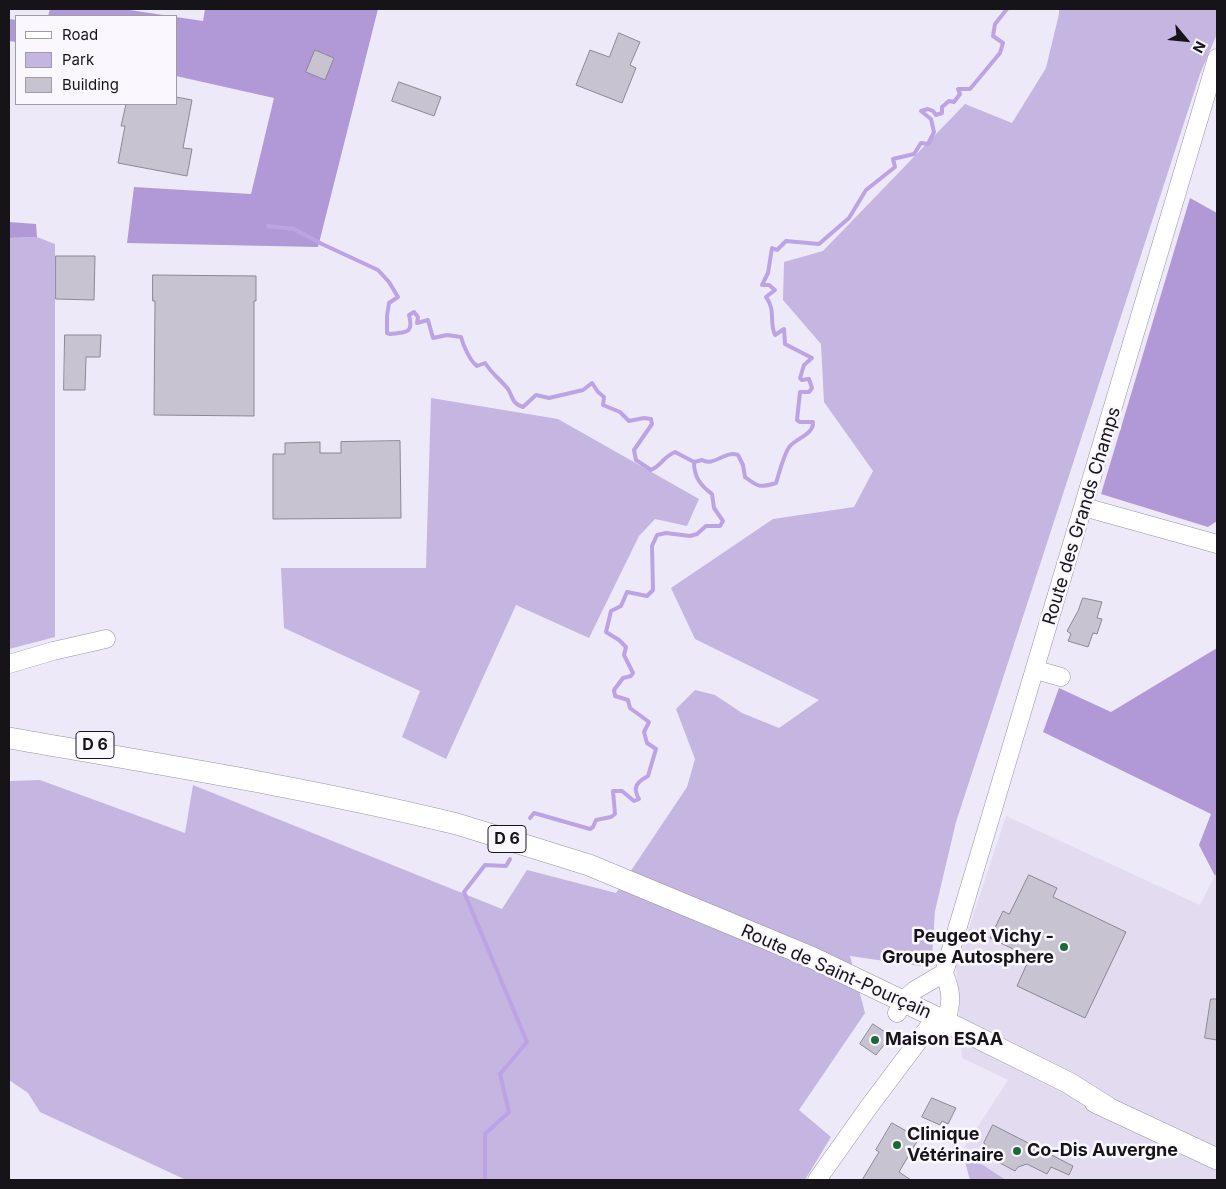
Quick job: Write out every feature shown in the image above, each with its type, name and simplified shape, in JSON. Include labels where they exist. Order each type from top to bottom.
[{"type":"main road","name":"D 6","points":[[9,727],[87,743],[180,768]]},
{"type":"main road","name":"D 6","points":[[9,738],[180,768]]},
{"type":"main road","name":"Route de Saint-Pourçain","points":[[180,768],[341,798],[457,824],[589,865],[813,958],[937,1025],[990,1058],[1107,1107],[1217,1159]]},
{"type":"street","name":"Route des Grands Champs","points":[[944,973],[1036,670],[1217,58]]},
{"type":"street","points":[[1084,507],[1214,540],[1217,558]]},
{"type":"street","points":[[9,664],[53,651],[106,639]]},
{"type":"street","points":[[1036,670],[1061,677]]},
{"type":"street","points":[[817,1180],[868,1108],[950,1009],[951,991],[944,973],[915,990],[901,1007]]},
{"type":"shaded area","points":[[50,9],[123,9],[163,15],[48,15]]},
{"type":"shaded area","points":[[205,9],[378,9],[318,247],[127,243],[134,187],[251,194],[274,98],[178,76],[178,17],[203,21]]},
{"type":"shaded area","points":[[9,19],[15,20],[15,42],[9,41]]},
{"type":"shaded area","points":[[1190,198],[1217,213],[1217,521],[1208,527],[1101,494]]},
{"type":"shaded area","points":[[9,222],[36,224],[37,237],[9,238]]},
{"type":"shaded area","points":[[1217,648],[1217,871],[1215,876],[1199,845],[1211,814],[1043,732],[1059,688],[1111,712]]},
{"type":"shaded area","points":[[1006,816],[1200,905],[1217,871],[1217,1180],[1007,1180],[962,1151],[1008,1080],[962,1058],[956,967]]},
{"type":"green space","points":[[1059,9],[1217,9],[1217,34],[1200,74],[956,822],[935,911],[932,957],[920,966],[850,956],[865,1013],[799,1110],[831,1137],[805,1180],[186,1180],[40,1112],[28,1093],[9,1080],[9,781],[40,780],[185,833],[193,785],[502,909],[527,870],[616,893],[687,787],[695,759],[676,709],[695,690],[715,695],[742,713],[779,728],[819,700],[695,639],[671,588],[773,519],[854,507],[873,471],[824,402],[821,344],[783,300],[784,262],[823,251],[965,104],[1012,123],[1046,68]]},
{"type":"green space","points":[[37,237],[55,244],[55,637],[9,649],[9,238]]},
{"type":"green space","points":[[431,398],[558,419],[699,499],[687,526],[655,519],[639,536],[589,638],[516,605],[446,759],[402,737],[420,691],[284,628],[281,568],[426,568]]},
{"type":"green space","points":[[962,1151],[1006,1180],[970,1180]]},
{"type":"building","points":[[619,33],[640,42],[630,65],[636,68],[622,103],[576,85],[590,50],[609,57]]},
{"type":"building","points":[[315,50],[334,58],[325,80],[306,72]]},
{"type":"building","points":[[399,82],[441,97],[434,116],[392,101]]},
{"type":"building","points":[[178,97],[192,100],[183,148],[192,149],[187,176],[118,163],[125,126],[121,126],[126,105],[178,105]]},
{"type":"building","points":[[56,256],[95,256],[94,300],[56,299]]},
{"type":"building","points":[[153,275],[256,276],[256,301],[254,301],[254,416],[154,415],[155,301],[153,301]]},
{"type":"building","points":[[65,335],[101,335],[100,357],[86,357],[85,390],[64,390]]},
{"type":"building","points":[[400,441],[401,518],[273,519],[273,454],[285,454],[285,443],[320,442],[320,453],[341,453],[341,442]]},
{"type":"building","points":[[1083,598],[1102,602],[1097,618],[1102,619],[1097,634],[1093,633],[1088,647],[1068,641],[1071,634],[1067,631]]},
{"type":"building","name":"Peugeot Vichy - Groupe Autosphere","points":[[1029,875],[1057,888],[1053,897],[1126,932],[1085,1018],[1017,986],[1030,957],[990,938],[1003,911],[1009,914]]},
{"type":"building","points":[[1211,999],[1217,999],[1217,1040],[1205,1038]]},
{"type":"building","name":"Maison ESAA","points":[[873,1024],[891,1036],[876,1055],[860,1044]]},
{"type":"building","points":[[932,1098],[956,1108],[948,1124],[942,1121],[940,1125],[922,1117]]},
{"type":"building","points":[[892,1123],[919,1138],[899,1172],[911,1180],[862,1180],[879,1152],[876,1150]]},
{"type":"building","name":"Co-Dis Auvergne","points":[[993,1125],[1073,1166],[1069,1175],[1051,1167],[1047,1174],[1027,1164],[1018,1167],[1015,1171],[998,1162],[984,1143]]},
{"type":"waterway","points":[[694,462],[702,460],[706,462],[733,454],[738,455],[743,465],[745,477],[749,480],[759,486],[776,483],[788,449],[793,443],[808,433],[813,426],[813,422],[800,422],[797,420],[800,392],[809,392],[812,388],[809,379],[802,380],[800,378],[804,365],[812,358],[785,344],[784,329],[775,335],[773,330],[772,311],[766,297],[775,290],[769,285],[762,285],[768,273],[772,248],[777,250],[786,241],[819,244],[849,218],[866,190],[895,167],[893,159],[914,154],[921,143],[928,144],[934,132],[931,119],[921,111],[928,109],[936,115],[942,113],[942,107],[949,101],[954,102],[960,94],[958,89],[970,89],[1000,53],[1003,43],[993,36],[995,24],[1007,9]]},
{"type":"waterway","points":[[268,226],[294,229],[378,270],[389,282],[398,297],[389,303],[387,333],[407,331],[410,326],[409,315],[414,312],[418,317],[417,323],[428,320],[433,338],[447,335],[461,337],[467,353],[474,364],[477,366],[485,363],[508,389],[515,402],[523,407],[536,395],[549,398],[583,390],[592,383],[604,397],[603,405],[620,412],[629,421],[644,418],[651,419],[652,424],[634,450],[636,460],[651,470],[675,452],[694,462]]},
{"type":"waterway","points":[[530,818],[534,813],[590,829],[596,820],[611,817],[615,814],[613,791],[622,791],[634,801],[639,799],[636,791],[637,785],[648,776],[656,749],[647,743],[644,732],[649,722],[630,708],[628,700],[615,696],[614,690],[623,678],[631,676],[633,673],[624,655],[626,647],[606,632],[611,611],[621,606],[627,592],[647,596],[653,590],[652,546],[657,535],[666,533],[690,536],[697,534],[706,526],[720,526],[723,521],[714,508],[712,494],[701,484],[697,476],[694,462]]},
{"type":"waterway","points":[[485,1180],[485,1134],[509,1112],[500,1074],[527,1042],[464,892],[485,865],[506,866],[510,859]]},
{"type":"place","name":"Peugeot Vichy - Groupe Autosphere","points":[[1064,947]]},
{"type":"place","name":"Maison ESAA","points":[[875,1040]]},
{"type":"place","name":"Clinique Vétérinaire","points":[[897,1145]]},
{"type":"place","name":"Co-Dis Auvergne","points":[[1017,1151]]}]
